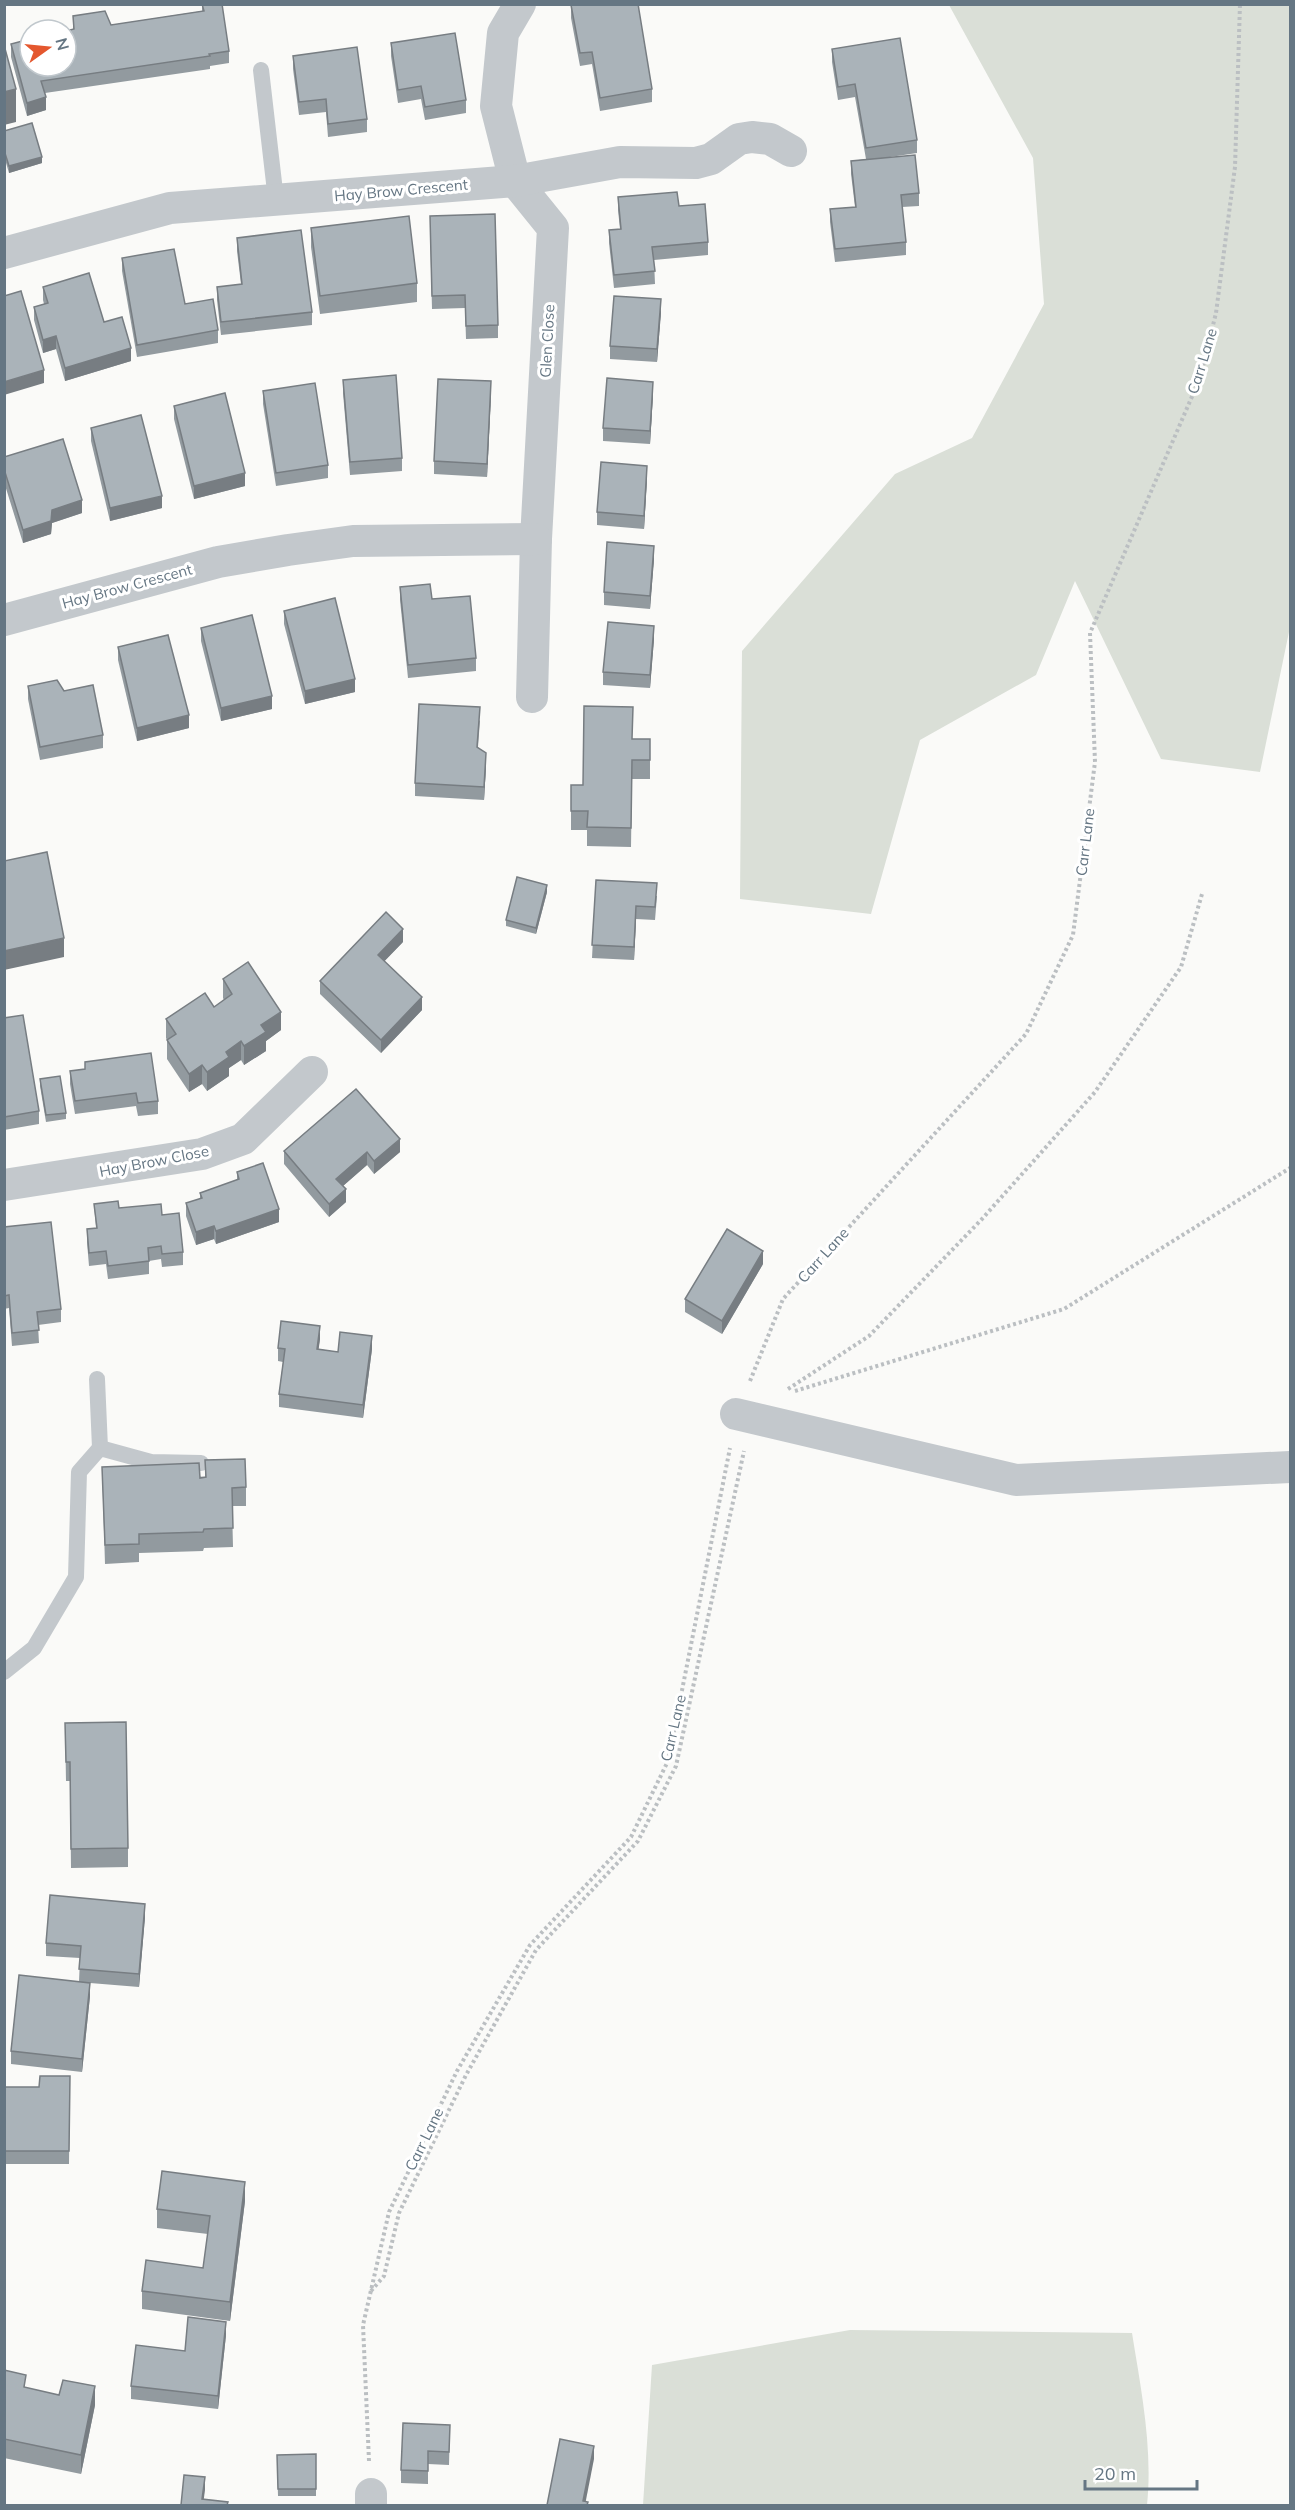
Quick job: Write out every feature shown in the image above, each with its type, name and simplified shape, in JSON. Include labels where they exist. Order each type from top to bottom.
[{"type":"street","name":"Glen Close","points":[[520,4],[503,33],[496,106],[515,181],[553,228],[536,539],[532,697]]},
{"type":"street","name":"Hay Brow Crescent","points":[[4,253],[170,208],[515,181],[620,162],[696,163],[711,159],[739,139],[770,139],[791,151]]},
{"type":"street","name":"Hay Brow Crescent","points":[[4,620],[218,561],[288,550],[353,541],[536,539]]},
{"type":"street","name":"Hay Brow Close","points":[[4,1185],[202,1154],[243,1139],[312,1072]]},
{"type":"street","points":[[758,1412],[1016,1480],[1290,1467]]},
{"type":"lane","points":[[261,70],[276,200]]},
{"type":"lane","points":[[4,1672],[34,1648],[76,1577],[79,1472],[100,1448],[98,1379]]},
{"type":"lane","points":[[100,1448],[151,1462],[201,1463]]},
{"type":"path","name":"Carr Lane","points":[[371,2500],[363,2325],[389,2212],[457,2071],[530,1945],[631,1837],[668,1761],[758,1412],[783,1299],[1026,1034],[1073,935],[1095,762],[1090,633],[1200,378],[1216,313],[1235,167],[1240,4]]},
{"type":"path","points":[[370,2292],[384,2276],[399,2213],[466,2075],[536,1950],[638,1840],[676,1766],[758,1412],[869,1336],[982,1219],[1095,1092],[1180,967],[1202,894]]},
{"type":"path","points":[[758,1412],[1064,1309],[1290,1168]]},
{"type":"shaded area","points":[[949,5],[1290,5],[1290,627],[1260,772],[1161,759],[1075,581],[1036,675],[920,740],[871,914],[740,899],[742,651],[895,474],[972,438],[1044,304],[1033,158]]},
{"type":"shaded area","points":[[850,2330],[1132,2333],[1147,2441],[1147,2505],[643,2505],[652,2365]]},
{"type":"building","points":[[202,4],[222,4],[229,51],[209,54],[210,56],[78,76],[78,18],[73,16],[105,11],[111,25],[204,11]]},
{"type":"building","points":[[638,4],[652,89],[600,98],[592,52],[580,53],[571,5]]},
{"type":"building","points":[[455,33],[466,100],[425,107],[421,86],[398,90],[391,43]]},
{"type":"building","points":[[900,38],[917,140],[866,148],[855,84],[838,87],[832,49]]},
{"type":"building","points":[[18,42],[18,70],[11,44]]},
{"type":"building","points":[[4,45],[16,89],[4,92]]},
{"type":"building","points":[[357,47],[367,119],[328,124],[326,99],[299,102],[293,56]]},
{"type":"building","points":[[20,78],[61,78],[41,81],[46,97],[27,103]]},
{"type":"building","points":[[32,123],[42,157],[9,166],[4,150],[4,131]]},
{"type":"building","points":[[915,155],[919,193],[901,195],[906,242],[835,249],[830,209],[856,207],[851,161]]},
{"type":"building","points":[[677,192],[679,206],[705,204],[708,242],[652,247],[655,271],[614,275],[609,230],[621,229],[618,197]]},
{"type":"building","points":[[495,214],[498,325],[466,326],[465,295],[432,296],[430,216]]},
{"type":"building","points":[[409,216],[417,283],[320,296],[311,228]]},
{"type":"building","points":[[301,230],[312,312],[221,322],[217,287],[242,284],[237,238]]},
{"type":"building","points":[[174,249],[185,304],[213,299],[218,330],[137,345],[122,258]]},
{"type":"building","points":[[89,273],[104,322],[122,317],[131,348],[65,368],[56,336],[43,340],[34,307],[48,303],[43,287]]},
{"type":"building","points":[[21,291],[44,370],[4,382],[4,296]]},
{"type":"building","points":[[614,296],[661,299],[657,349],[610,346]]},
{"type":"building","points":[[396,375],[402,458],[350,462],[343,380]]},
{"type":"building","points":[[607,378],[653,382],[650,431],[603,428]]},
{"type":"building","points":[[438,379],[491,381],[487,464],[434,461]]},
{"type":"building","points":[[315,383],[328,465],[276,473],[263,391]]},
{"type":"building","points":[[225,393],[245,473],[194,486],[174,406]]},
{"type":"building","points":[[141,415],[162,496],[110,508],[91,428]]},
{"type":"building","points":[[63,439],[82,500],[52,510],[51,521],[23,530],[4,469],[4,457]]},
{"type":"building","points":[[601,462],[647,466],[644,516],[597,512]]},
{"type":"building","points":[[607,542],[654,546],[650,596],[604,592]]},
{"type":"building","points":[[430,584],[432,599],[470,596],[476,658],[408,665],[400,587]]},
{"type":"building","points":[[335,598],[355,679],[305,691],[284,611]]},
{"type":"building","points":[[252,615],[272,696],[221,708],[201,628]]},
{"type":"building","points":[[608,622],[654,626],[650,675],[603,672]]},
{"type":"building","points":[[168,635],[189,715],[137,728],[118,647]]},
{"type":"building","points":[[57,680],[64,691],[93,685],[103,735],[40,747],[28,686]]},
{"type":"building","points":[[419,704],[480,707],[477,747],[486,753],[484,787],[415,783]]},
{"type":"building","points":[[584,706],[633,707],[632,739],[650,739],[650,760],[632,760],[631,828],[587,827],[588,811],[571,811],[571,785],[583,785]]},
{"type":"building","points":[[47,852],[64,938],[4,951],[4,861]]},
{"type":"building","points":[[517,877],[547,885],[536,928],[506,920]]},
{"type":"building","points":[[596,880],[657,883],[655,907],[636,906],[634,947],[592,945]]},
{"type":"building","points":[[386,912],[403,929],[378,955],[422,997],[381,1040],[320,981]]},
{"type":"building","points":[[248,962],[281,1012],[261,1025],[266,1032],[244,1046],[241,1041],[226,1052],[229,1057],[207,1072],[202,1065],[189,1074],[167,1040],[176,1034],[166,1019],[205,993],[214,1007],[232,994],[223,979]]},
{"type":"building","points":[[23,1015],[39,1111],[4,1117],[4,1018]]},
{"type":"building","points":[[151,1053],[158,1101],[138,1103],[136,1093],[75,1101],[70,1071],[85,1069],[85,1062]]},
{"type":"building","points":[[60,1076],[66,1113],[46,1115],[40,1079]]},
{"type":"building","points":[[356,1089],[400,1139],[374,1161],[367,1152],[336,1179],[346,1189],[329,1204],[284,1151]]},
{"type":"building","points":[[263,1163],[279,1209],[216,1231],[214,1226],[196,1232],[186,1203],[202,1198],[200,1193],[239,1179],[237,1172]]},
{"type":"building","points":[[118,1201],[119,1208],[161,1204],[162,1215],[179,1213],[183,1252],[162,1254],[161,1246],[148,1248],[149,1261],[108,1266],[106,1251],[89,1253],[87,1229],[97,1228],[94,1204]]},
{"type":"building","points":[[51,1222],[61,1309],[37,1312],[39,1330],[12,1333],[9,1295],[4,1296],[4,1227]]},
{"type":"building","points":[[727,1229],[763,1251],[722,1321],[685,1299]]},
{"type":"building","points":[[281,1321],[320,1326],[317,1349],[338,1352],[340,1332],[372,1336],[363,1405],[279,1394],[285,1349],[278,1348]]},
{"type":"building","points":[[245,1459],[246,1487],[232,1488],[233,1528],[204,1529],[203,1532],[139,1534],[139,1544],[105,1545],[102,1467],[199,1463],[200,1478],[206,1477],[205,1460]]},
{"type":"building","points":[[126,1722],[128,1848],[71,1849],[70,1762],[66,1762],[65,1723]]},
{"type":"building","points":[[50,1895],[145,1904],[139,1974],[79,1969],[81,1946],[46,1943]]},
{"type":"building","points":[[19,1975],[90,1983],[82,2059],[11,2051]]},
{"type":"building","points":[[40,2076],[70,2076],[69,2151],[4,2151],[4,2087],[39,2087]]},
{"type":"building","points":[[162,2171],[245,2182],[230,2302],[142,2291],[146,2260],[203,2268],[210,2216],[157,2209]]},
{"type":"building","points":[[188,2317],[226,2322],[218,2396],[131,2386],[136,2345],[185,2351]]},
{"type":"building","points":[[4,2370],[26,2375],[24,2387],[59,2395],[63,2380],[95,2386],[81,2455],[4,2439]]},
{"type":"building","points":[[403,2423],[450,2425],[449,2452],[428,2451],[428,2471],[401,2470]]},
{"type":"building","points":[[560,2439],[594,2446],[583,2501],[588,2502],[587,2505],[547,2505]]},
{"type":"building","points":[[316,2454],[316,2489],[278,2489],[277,2455]]},
{"type":"building","points":[[184,2475],[205,2477],[202,2499],[228,2502],[227,2505],[181,2505]]}]
